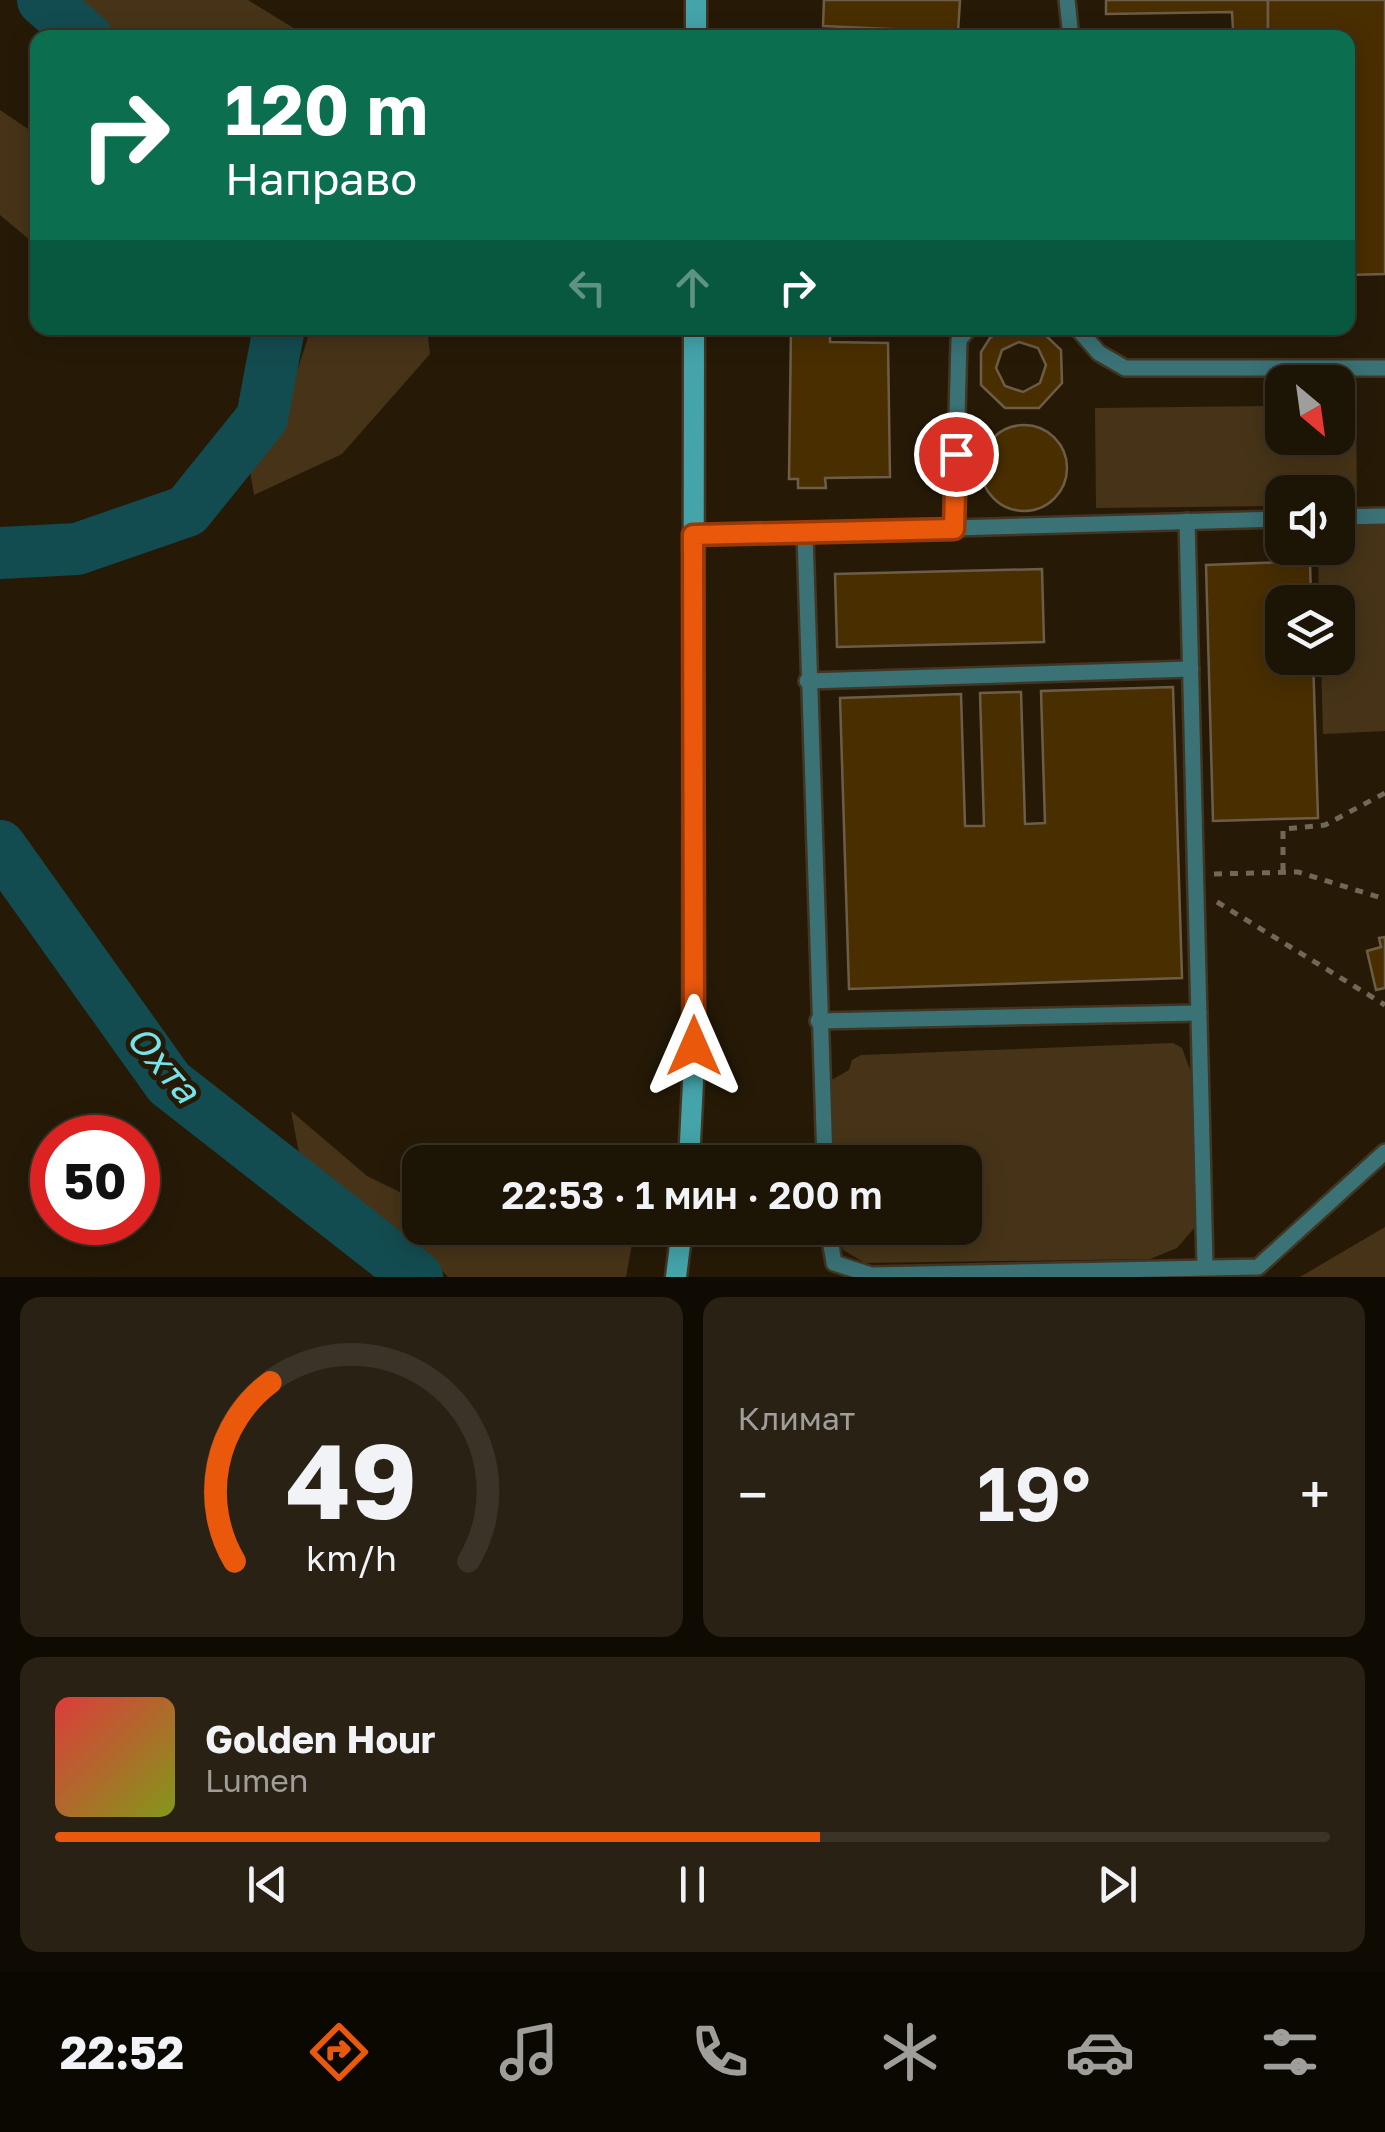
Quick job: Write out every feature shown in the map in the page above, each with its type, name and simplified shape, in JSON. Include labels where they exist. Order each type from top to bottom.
[{"type":"main road","points":[[696,0],[696,30]]},
{"type":"main road","points":[[690,1145],[694,1082],[694,335]]},
{"type":"main road","points":[[676,1277],[680,1245]]},
{"type":"lane","points":[[1067,0],[1070,30]]},
{"type":"lane","points":[[954,529],[959,340],[963,335]]},
{"type":"lane","points":[[1083,335],[1100,353],[1125,368],[1385,368]]},
{"type":"lane","points":[[1355,517],[1385,516]]},
{"type":"lane","points":[[693,535],[805,535],[1265,519]]},
{"type":"lane","points":[[1187,521],[1205,1266]]},
{"type":"lane","points":[[805,535],[824,1145]]},
{"type":"lane","points":[[807,681],[1191,669]]},
{"type":"lane","points":[[818,1022],[1199,1013]]},
{"type":"lane","points":[[831,1245],[834,1263],[847,1273],[870,1275],[1258,1267],[1385,1152]]},
{"type":"lane","points":[[1166,1277],[1182,1267]]},
{"type":"path","points":[[1284,872],[1283,829],[1325,825],[1385,793]]},
{"type":"path","points":[[1196,882],[1298,872],[1385,900]]},
{"type":"path","points":[[1196,882],[1385,1005]]},
{"type":"shaded area","points":[[73,0],[248,0],[297,30],[108,30]]},
{"type":"shaded area","points":[[0,110],[30,130],[30,240],[0,215]]},
{"type":"shaded area","points":[[309,335],[428,335],[430,354],[342,454],[254,495],[249,464],[279,427]]},
{"type":"shaded area","points":[[1356,405],[1357,505],[1355,475],[1265,475],[1265,506],[1096,508],[1095,408],[1265,406],[1265,455],[1355,455]]},
{"type":"shaded area","points":[[1355,526],[1385,526],[1385,731],[1323,734],[1321,675],[1355,675],[1355,585],[1319,585],[1318,565],[1355,565]]},
{"type":"shaded area","points":[[1173,1043],[1182,1048],[1192,1075],[1195,1227],[1177,1248],[1150,1259],[865,1263],[843,1250],[842,1245],[982,1245],[982,1145],[833,1145],[828,1082],[849,1070],[852,1060],[861,1055]]},
{"type":"shaded area","points":[[291,1111],[367,1176],[402,1193],[402,1245],[632,1245],[626,1277],[448,1277],[434,1262],[386,1242],[337,1193],[302,1169]]},
{"type":"shaded area","points":[[1385,1227],[1385,1277],[1300,1277]]},
{"type":"building","points":[[824,0],[960,0],[958,30],[823,26]]},
{"type":"building","points":[[1106,0],[1268,0],[1268,30],[1233,30],[1232,12],[1106,14]]},
{"type":"building","points":[[1268,0],[1385,0],[1385,274],[1355,275],[1355,30],[1268,30]]},
{"type":"building","points":[[791,335],[830,335],[830,342],[888,343],[890,477],[825,478],[826,488],[798,488],[798,479],[789,479]]},
{"type":"building","points":[[994,335],[1045,335],[1061,350],[1062,383],[1039,408],[1005,408],[981,385],[981,352]],"holes":[[[1019,342],[1038,348],[1046,365],[1040,383],[1023,392],[1005,386],[996,368],[1002,350]]]},
{"type":"building","points":[[1024,425],[1048,432],[1060,444],[1067,468],[1060,492],[1048,504],[1024,511],[1000,504],[988,492],[981,468],[988,444],[1000,432]]},
{"type":"building","points":[[1206,565],[1310,565],[1311,585],[1265,585],[1265,675],[1314,675],[1318,818],[1213,821]]},
{"type":"building","points":[[1042,569],[1044,642],[837,647],[835,574]]},
{"type":"building","points":[[1173,687],[1182,978],[849,989],[840,698],[961,694],[965,826],[984,826],[980,693],[1021,692],[1025,824],[1045,823],[1041,691]]},
{"type":"building","points":[[1385,937],[1385,988],[1376,990],[1367,951],[1381,947],[1379,938]]},
{"type":"waterway","name":"Охта","points":[[43,0],[78,30]]},
{"type":"waterway","name":"Охта","points":[[0,553],[77,549],[187,511],[262,418],[278,335]]},
{"type":"waterway","name":"Охта","points":[[0,846],[169,1083],[417,1277]]},
{"type":"route","points":[[694,1046],[693,535],[954,529],[956,454]]}]
